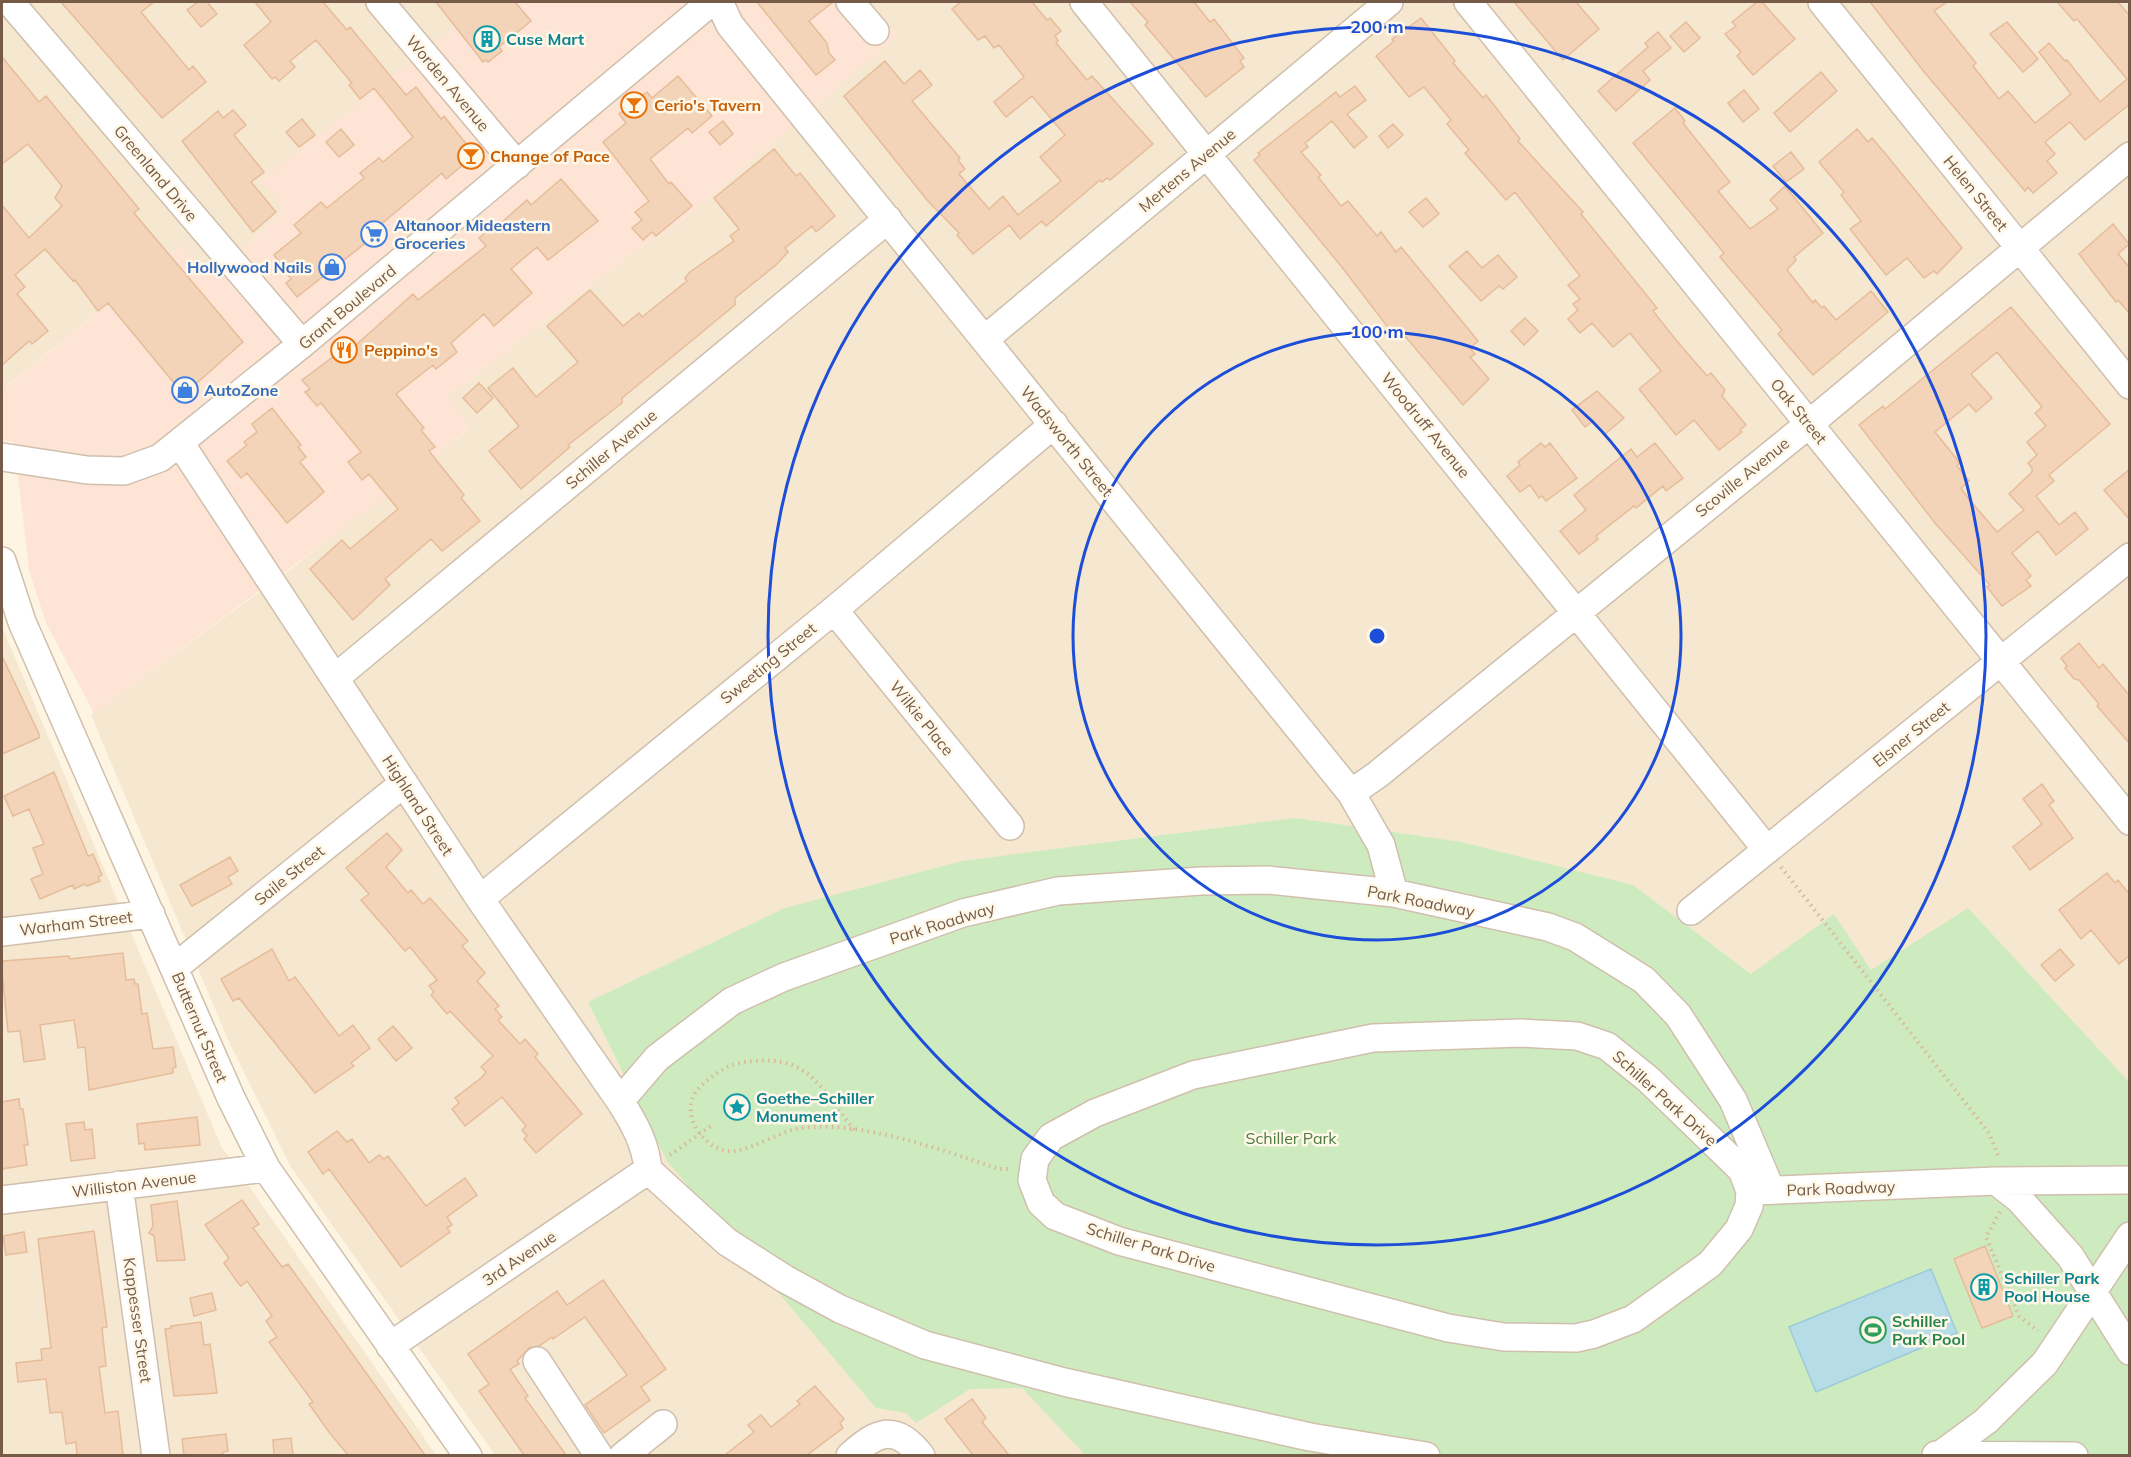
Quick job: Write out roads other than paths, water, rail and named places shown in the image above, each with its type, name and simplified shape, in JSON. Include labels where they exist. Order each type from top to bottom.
[{"type":"street","name":"Greenland Drive","points":[[10,2],[302,344]]},
{"type":"street","name":"Worden Avenue","points":[[380,2],[517,165]]},
{"type":"street","name":"Grant Boulevard","points":[[2,457],[87,470],[124,471],[160,458],[302,344],[711,2]]},
{"type":"street","name":"Wadsworth Street","points":[[719,2],[730,25],[1351,793],[1381,845],[1394,893]]},
{"type":"street","points":[[850,2],[875,31]]},
{"type":"street","name":"Woodruff Avenue","points":[[1084,2],[1767,850]]},
{"type":"street","name":"Mertens Avenue","points":[[985,339],[1389,2]]},
{"type":"street","name":"Oak Street","points":[[1468,2],[2130,821]]},
{"type":"street","name":"Helen Street","points":[[1822,2],[2130,385]]},
{"type":"street","name":"Scoville Avenue","points":[[1351,793],[1377,775],[1809,424],[2130,156]]},
{"type":"street","name":"Schiller Avenue","points":[[335,678],[888,219]]},
{"type":"street","name":"Sweeting Street","points":[[480,899],[834,610],[1054,424]]},
{"type":"street","name":"Highland Street","points":[[180,443],[480,899],[621,1101],[635,1124],[654,1165]]},
{"type":"street","name":"Elsner Street","points":[[1691,911],[2130,557]]},
{"type":"street","name":"Butternut Street","points":[[2,561],[22,622],[231,1098],[266,1168],[468,1455]]},
{"type":"street","name":"Wilkie Place","points":[[834,610],[1010,826]]},
{"type":"street","name":"Saile Street","points":[[174,968],[404,783]]},
{"type":"street","name":"Park Roadway","points":[[621,1101],[657,1058],[732,1001],[784,977],[963,913],[1058,891],[1202,881],[1268,880],[1394,893],[1548,927],[1575,937],[1644,980],[1678,1015],[1733,1100],[1757,1152],[1760,1191],[2005,1186]]},
{"type":"street","name":"Warham Street","points":[[2,932],[152,914]]},
{"type":"street","name":"Schiller Park Drive","points":[[1521,1033],[1578,1036],[1607,1046],[1656,1086],[1742,1170],[1760,1191],[1749,1206],[1739,1229],[1710,1264],[1633,1319],[1594,1334],[1576,1338],[1504,1336],[1448,1328],[1119,1241],[1055,1216],[1041,1203],[1032,1180],[1032,1170],[1035,1159],[1051,1137],[1095,1113],[1193,1075],[1373,1038],[1521,1033]]},
{"type":"street","points":[[654,1165],[727,1242],[786,1279],[840,1308],[925,1345],[1064,1383],[1310,1437],[1426,1455]]},
{"type":"street","name":"3rd Avenue","points":[[390,1346],[654,1165]]},
{"type":"street","name":"Williston Avenue","points":[[2,1200],[266,1168]]},
{"type":"street","points":[[2005,1186],[2130,1180]]},
{"type":"street","name":"Kappesser Street","points":[[119,1185],[156,1455]]},
{"type":"street","points":[[2005,1186],[2070,1256],[2094,1291],[2112,1326],[2130,1351]]},
{"type":"street","points":[[1940,1455],[1986,1421],[2045,1363],[2130,1236]]},
{"type":"street","points":[[537,1361],[599,1455]]},
{"type":"street","points":[[623,1455],[663,1424]]},
{"type":"street","points":[[850,1455],[886,1433],[902,1436],[921,1455]]},
{"type":"street","points":[[1932,1455],[2074,1455]]},
{"type":"water","name":"Schiller Park Pool","points":[[1931,1269],[1957,1333],[1816,1392],[1789,1327]]},
{"type":"place","name":"Cuse Mart","points":[[487,39]]},
{"type":"place","name":"Cerio's Tavern","points":[[634,105]]},
{"type":"place","name":"Change of Pace","points":[[471,156]]},
{"type":"place","name":"Altanoor Mideastern Groceries","points":[[374,234]]},
{"type":"place","name":"Hollywood Nails","points":[[332,267]]},
{"type":"place","name":"Peppino's","points":[[344,350]]},
{"type":"place","name":"AutoZone","points":[[185,390]]},
{"type":"place","name":"Goethe–Schiller Monument","points":[[737,1107]]},
{"type":"place","name":"Schiller Park Pool House","points":[[1984,1287]]},
{"type":"place","name":"Schiller Park Pool","points":[[1873,1330]]},
{"type":"park label","name":"Schiller Park","points":[[1291,1138]]}]
